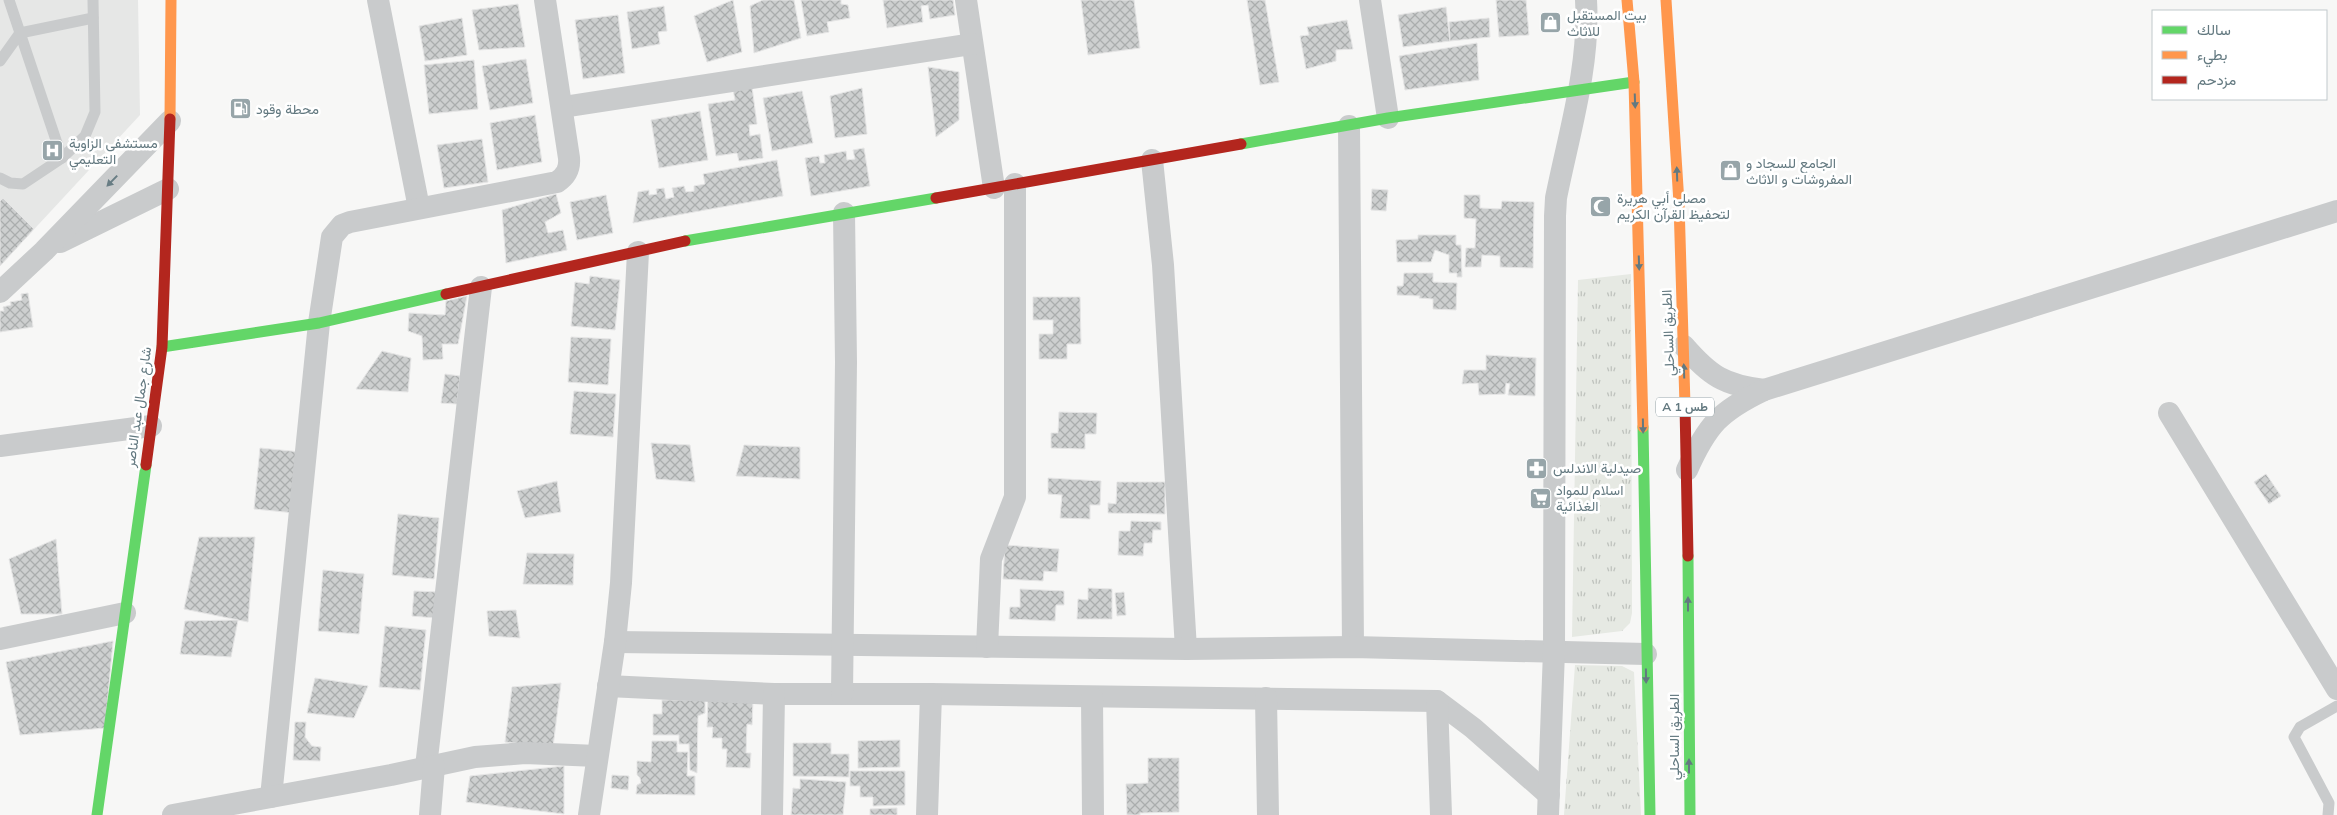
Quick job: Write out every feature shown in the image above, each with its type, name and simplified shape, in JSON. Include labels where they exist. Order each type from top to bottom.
[{"type":"main road","name":"شارع جمال عبد الناصر","points":[[96,815],[162,347],[170,122],[171,0]]},
{"type":"main road","name":"الطريق الساحلي","points":[[1627,0],[1634,82],[1642,365],[1650,815]]},
{"type":"main road","name":"الطريق الساحلي","points":[[1666,0],[1684,346],[1690,815]]},
{"type":"main road","points":[[162,347],[319,323],[687,240],[1388,118],[1634,82]]},
{"type":"street","points":[[378,0],[419,208]]},
{"type":"street","points":[[276,803],[319,323],[330,245],[336,230],[350,222],[557,182],[563,178],[570,166],[563,107],[545,0]]},
{"type":"street","points":[[966,0],[972,44],[1004,186],[1015,497],[991,559],[987,647]]},
{"type":"street","points":[[1370,0],[1388,118]]},
{"type":"street","points":[[1549,805],[1554,651],[1555,216],[1559,184],[1579,89],[1585,42],[1586,0]]},
{"type":"street","points":[[563,107],[972,44]]},
{"type":"street","points":[[0,292],[44,251],[170,122]]},
{"type":"street","points":[[1349,126],[1353,646]]},
{"type":"street","points":[[1152,160],[1162,265],[1186,648]]},
{"type":"street","points":[[44,251],[168,188]]},
{"type":"street","points":[[1687,470],[1707,430],[1722,414],[1764,390],[2337,211]]},
{"type":"street","points":[[842,694],[846,362],[844,212]]},
{"type":"street","points":[[588,815],[615,642],[621,583],[638,252]]},
{"type":"street","points":[[430,815],[430,767],[481,287]]},
{"type":"street","points":[[1684,346],[1715,377],[1728,383],[1764,390]]},
{"type":"street","points":[[2168,413],[2337,689]]},
{"type":"street","points":[[0,446],[150,426]]},
{"type":"street","points":[[0,639],[125,613]]},
{"type":"street","points":[[615,642],[987,647],[1186,648],[1353,646],[1646,654]]},
{"type":"street","points":[[608,686],[774,694],[930,694],[1092,698],[1266,698],[1437,701],[1472,728],[1549,805]]},
{"type":"street","points":[[772,815],[774,694]]},
{"type":"street","points":[[927,815],[930,694]]},
{"type":"street","points":[[1092,698],[1094,815]]},
{"type":"street","points":[[1266,698],[1268,815]]},
{"type":"street","points":[[1437,701],[1441,815]]},
{"type":"street","points":[[173,815],[276,803],[475,757],[524,753],[596,756]]},
{"type":"lane","points":[[10,0],[62,158]]},
{"type":"lane","points":[[0,178],[10,183],[22,184],[62,158],[84,136],[95,112],[93,0]]},
{"type":"lane","points":[[0,61],[20,33],[93,18]]},
{"type":"lane","points":[[2328,815],[2329,803],[2294,737],[2300,727],[2337,706]]},
{"type":"shaded area","name":"مستشفى الزاوية التعليمي","points":[[0,0],[138,0],[140,115],[0,266]]},
{"type":"green space","points":[[1631,274],[1632,613],[1630,623],[1622,631],[1572,637],[1578,280]]},
{"type":"green space","points":[[1575,665],[1622,666],[1634,672],[1641,815],[1564,815]]},
{"type":"building","points":[[733,0],[742,52],[707,62],[694,16]]},
{"type":"building","points":[[763,0],[794,0],[801,38],[754,53],[750,6]]},
{"type":"building","points":[[801,0],[841,0],[841,4],[848,5],[850,18],[827,22],[829,32],[807,36]]},
{"type":"building","points":[[883,0],[953,0],[955,15],[930,19],[928,5],[921,6],[923,22],[887,28]]},
{"type":"building","points":[[1081,0],[1134,0],[1140,48],[1088,55]]},
{"type":"building","points":[[1247,0],[1265,0],[1279,82],[1260,85]]},
{"type":"building","points":[[1496,0],[1526,0],[1529,35],[1499,37]]},
{"type":"building","points":[[518,4],[525,47],[479,50],[472,10]]},
{"type":"building","points":[[664,6],[667,31],[658,32],[660,44],[632,49],[627,12]]},
{"type":"building","points":[[1446,7],[1450,41],[1403,47],[1398,15]]},
{"type":"building","points":[[618,15],[625,73],[583,79],[575,20]]},
{"type":"building","points":[[462,18],[467,55],[425,61],[419,26]]},
{"type":"building","points":[[1489,18],[1490,37],[1450,41],[1449,22]]},
{"type":"building","points":[[1347,20],[1353,49],[1336,50],[1336,61],[1306,69],[1300,36],[1309,35],[1307,27]]},
{"type":"building","points":[[1477,43],[1479,80],[1405,90],[1399,56]]},
{"type":"building","points":[[526,59],[533,103],[490,110],[482,66]]},
{"type":"building","points":[[474,60],[478,109],[429,114],[424,65]]},
{"type":"building","points":[[928,67],[959,72],[959,120],[936,137]]},
{"type":"building","points":[[752,87],[757,124],[749,125],[750,136],[760,134],[763,158],[739,161],[737,153],[716,156],[708,104],[735,100],[733,89]]},
{"type":"building","points":[[862,88],[867,134],[835,138],[830,96]]},
{"type":"building","points":[[802,91],[813,143],[772,151],[763,98]]},
{"type":"building","points":[[700,111],[708,160],[659,168],[651,120]]},
{"type":"building","points":[[535,115],[542,162],[497,170],[490,123]]},
{"type":"building","points":[[482,139],[488,182],[444,188],[437,145]]},
{"type":"building","points":[[864,148],[870,186],[811,196],[805,158],[819,156],[820,163],[825,163],[824,155],[846,151],[847,160],[855,159],[853,150]]},
{"type":"building","points":[[777,160],[783,196],[633,223],[638,192],[649,190],[649,195],[657,194],[656,189],[664,188],[666,199],[674,197],[672,188],[684,186],[686,192],[694,191],[694,186],[705,184],[703,174]]},
{"type":"building","points":[[1372,189],[1388,190],[1386,211],[1371,210]]},
{"type":"building","points":[[556,194],[561,213],[545,222],[548,233],[563,230],[567,250],[506,263],[502,210]]},
{"type":"building","points":[[606,195],[613,233],[577,240],[570,202]]},
{"type":"building","points":[[1464,195],[1480,195],[1480,208],[1501,209],[1502,201],[1534,202],[1533,268],[1500,267],[1500,256],[1482,255],[1481,267],[1465,267],[1466,248],[1475,248],[1476,219],[1464,218]]},
{"type":"building","points":[[3,198],[34,229],[0,266],[0,201]]},
{"type":"building","points":[[1418,235],[1456,235],[1456,245],[1461,245],[1462,277],[1457,277],[1457,273],[1449,273],[1449,255],[1435,250],[1431,262],[1397,262],[1396,240],[1418,239]]},
{"type":"building","points":[[1404,273],[1433,273],[1433,282],[1457,283],[1456,310],[1433,309],[1433,299],[1419,298],[1420,296],[1397,295],[1397,286],[1403,286]]},
{"type":"building","points":[[590,276],[620,280],[615,330],[571,326],[575,282],[589,284]]},
{"type":"building","points":[[28,293],[33,327],[0,332],[0,311],[4,311],[3,307],[11,305],[10,302],[22,300],[21,294]]},
{"type":"building","points":[[467,296],[458,344],[442,344],[443,359],[423,360],[422,336],[408,331],[409,313],[445,315],[446,301]]},
{"type":"building","points":[[1033,297],[1080,297],[1081,344],[1067,344],[1067,359],[1039,359],[1039,334],[1053,334],[1053,320],[1033,320]]},
{"type":"building","points":[[571,337],[611,339],[608,385],[568,382]]},
{"type":"building","points":[[382,351],[411,358],[408,392],[356,389]]},
{"type":"building","points":[[1486,355],[1536,358],[1535,396],[1508,395],[1510,384],[1506,383],[1505,394],[1479,395],[1478,383],[1462,384],[1464,370],[1486,370]]},
{"type":"building","points":[[445,374],[460,376],[457,404],[441,403]]},
{"type":"building","points":[[574,391],[616,394],[613,437],[570,434]]},
{"type":"building","points":[[1059,412],[1097,413],[1096,434],[1085,434],[1085,449],[1051,448],[1051,433],[1058,433]]},
{"type":"building","points":[[651,443],[690,445],[695,482],[656,479]]},
{"type":"building","points":[[744,445],[800,447],[800,479],[736,476]]},
{"type":"building","points":[[260,448],[301,452],[295,513],[254,509]]},
{"type":"building","points":[[2266,474],[2281,496],[2269,504],[2254,482]]},
{"type":"building","points":[[1048,478],[1101,481],[1100,505],[1090,505],[1090,519],[1060,518],[1062,495],[1048,494]]},
{"type":"building","points":[[557,481],[561,512],[525,518],[517,491]]},
{"type":"building","points":[[1117,482],[1165,482],[1165,514],[1108,513],[1108,503],[1116,504]]},
{"type":"building","points":[[398,514],[439,518],[434,579],[392,575]]},
{"type":"building","points":[[1131,521],[1161,522],[1161,530],[1153,530],[1152,543],[1144,543],[1143,556],[1118,555],[1119,531],[1130,531]]},
{"type":"building","points":[[199,537],[255,537],[248,622],[184,609]]},
{"type":"building","points":[[56,539],[62,614],[21,614],[9,559]]},
{"type":"building","points":[[1005,545],[1059,549],[1057,572],[1044,571],[1043,581],[1003,579]]},
{"type":"building","points":[[527,553],[574,554],[573,585],[523,584]]},
{"type":"building","points":[[323,570],[364,574],[359,634],[318,631]]},
{"type":"building","points":[[1088,588],[1112,589],[1112,619],[1077,619],[1078,599],[1088,600]]},
{"type":"building","points":[[1020,589],[1064,591],[1064,605],[1056,605],[1055,621],[1009,619],[1010,607],[1020,607]]},
{"type":"building","points":[[414,591],[438,592],[436,618],[412,616]]},
{"type":"building","points":[[1124,592],[1126,615],[1117,616],[1115,593]]},
{"type":"building","points":[[516,610],[520,638],[489,636],[487,611]]},
{"type":"building","points":[[238,620],[231,657],[180,654],[185,621]]},
{"type":"building","points":[[385,626],[426,630],[420,690],[379,687]]},
{"type":"building","points":[[113,641],[105,728],[20,735],[6,662]]},
{"type":"building","points":[[315,678],[368,686],[354,718],[307,713]]},
{"type":"building","points":[[561,683],[553,747],[505,742],[512,687]]},
{"type":"building","points":[[708,699],[753,701],[752,725],[747,724],[746,753],[751,753],[750,768],[726,767],[727,749],[722,749],[722,738],[712,738],[713,727],[707,727]]},
{"type":"building","points":[[662,700],[705,700],[705,713],[698,716],[697,773],[690,770],[689,744],[679,744],[679,735],[653,735],[653,714],[662,714]]},
{"type":"building","points":[[295,722],[306,722],[305,737],[312,746],[321,747],[320,761],[293,760]]},
{"type":"building","points":[[900,740],[900,767],[858,768],[858,741]]},
{"type":"building","points":[[652,741],[677,741],[677,752],[688,752],[687,776],[695,776],[695,795],[636,794],[637,785],[641,783],[637,775],[637,761],[651,762]]},
{"type":"building","points":[[793,743],[831,743],[831,754],[849,754],[849,777],[793,776]]},
{"type":"building","points":[[1148,758],[1179,758],[1179,812],[1127,815],[1126,784],[1148,783]]},
{"type":"building","points":[[564,766],[564,814],[466,802],[470,776]]},
{"type":"building","points":[[850,771],[905,771],[905,805],[873,806],[873,797],[860,797],[860,786],[850,786]]},
{"type":"building","points":[[612,775],[629,776],[628,790],[611,788]]},
{"type":"building","points":[[800,779],[846,782],[843,815],[791,815],[793,788],[800,789]]},
{"type":"building","points":[[897,808],[897,815],[870,815],[870,809]]},
{"type":"traffic: fast","points":[[1241,144],[1388,118],[1634,82]]},
{"type":"traffic: fast","points":[[685,241],[936,198]]},
{"type":"traffic: fast","points":[[162,347],[319,323],[446,294]]},
{"type":"traffic: fast","points":[[1643,427],[1650,815]]},
{"type":"traffic: fast","points":[[97,815],[146,465]]},
{"type":"traffic: fast","points":[[1688,556],[1690,815]]},
{"type":"traffic: slow","points":[[170,119],[171,0]]},
{"type":"traffic: slow","points":[[1627,0],[1634,82],[1643,427]]},
{"type":"traffic: slow","points":[[1666,0],[1679,203],[1685,405]]},
{"type":"traffic: jam","points":[[146,465],[162,347],[170,119]]},
{"type":"traffic: jam","points":[[936,198],[1241,144]]},
{"type":"traffic: jam","points":[[446,294],[685,241]]},
{"type":"traffic: jam","points":[[1685,405],[1688,556]]},
{"type":"place","name":"بيت المستقبل للاثاث","points":[[1551,23]]},
{"type":"place","name":"محطة وقود","points":[[240,109]]},
{"type":"place","name":"مستشفى الزاوية التعليمي","points":[[53,151]]},
{"type":"place","name":"الجامع للسجاد و المفروشات و الاثاث","points":[[1730,171]]},
{"type":"place","name":"مصلى أبي هريرة لتحفيظ القرآن الكريم","points":[[1601,206]]},
{"type":"place","name":"صيدلية الاندلس","points":[[1537,468]]},
{"type":"place","name":"اسلام للمواد الغذائية","points":[[1540,498]]}]
